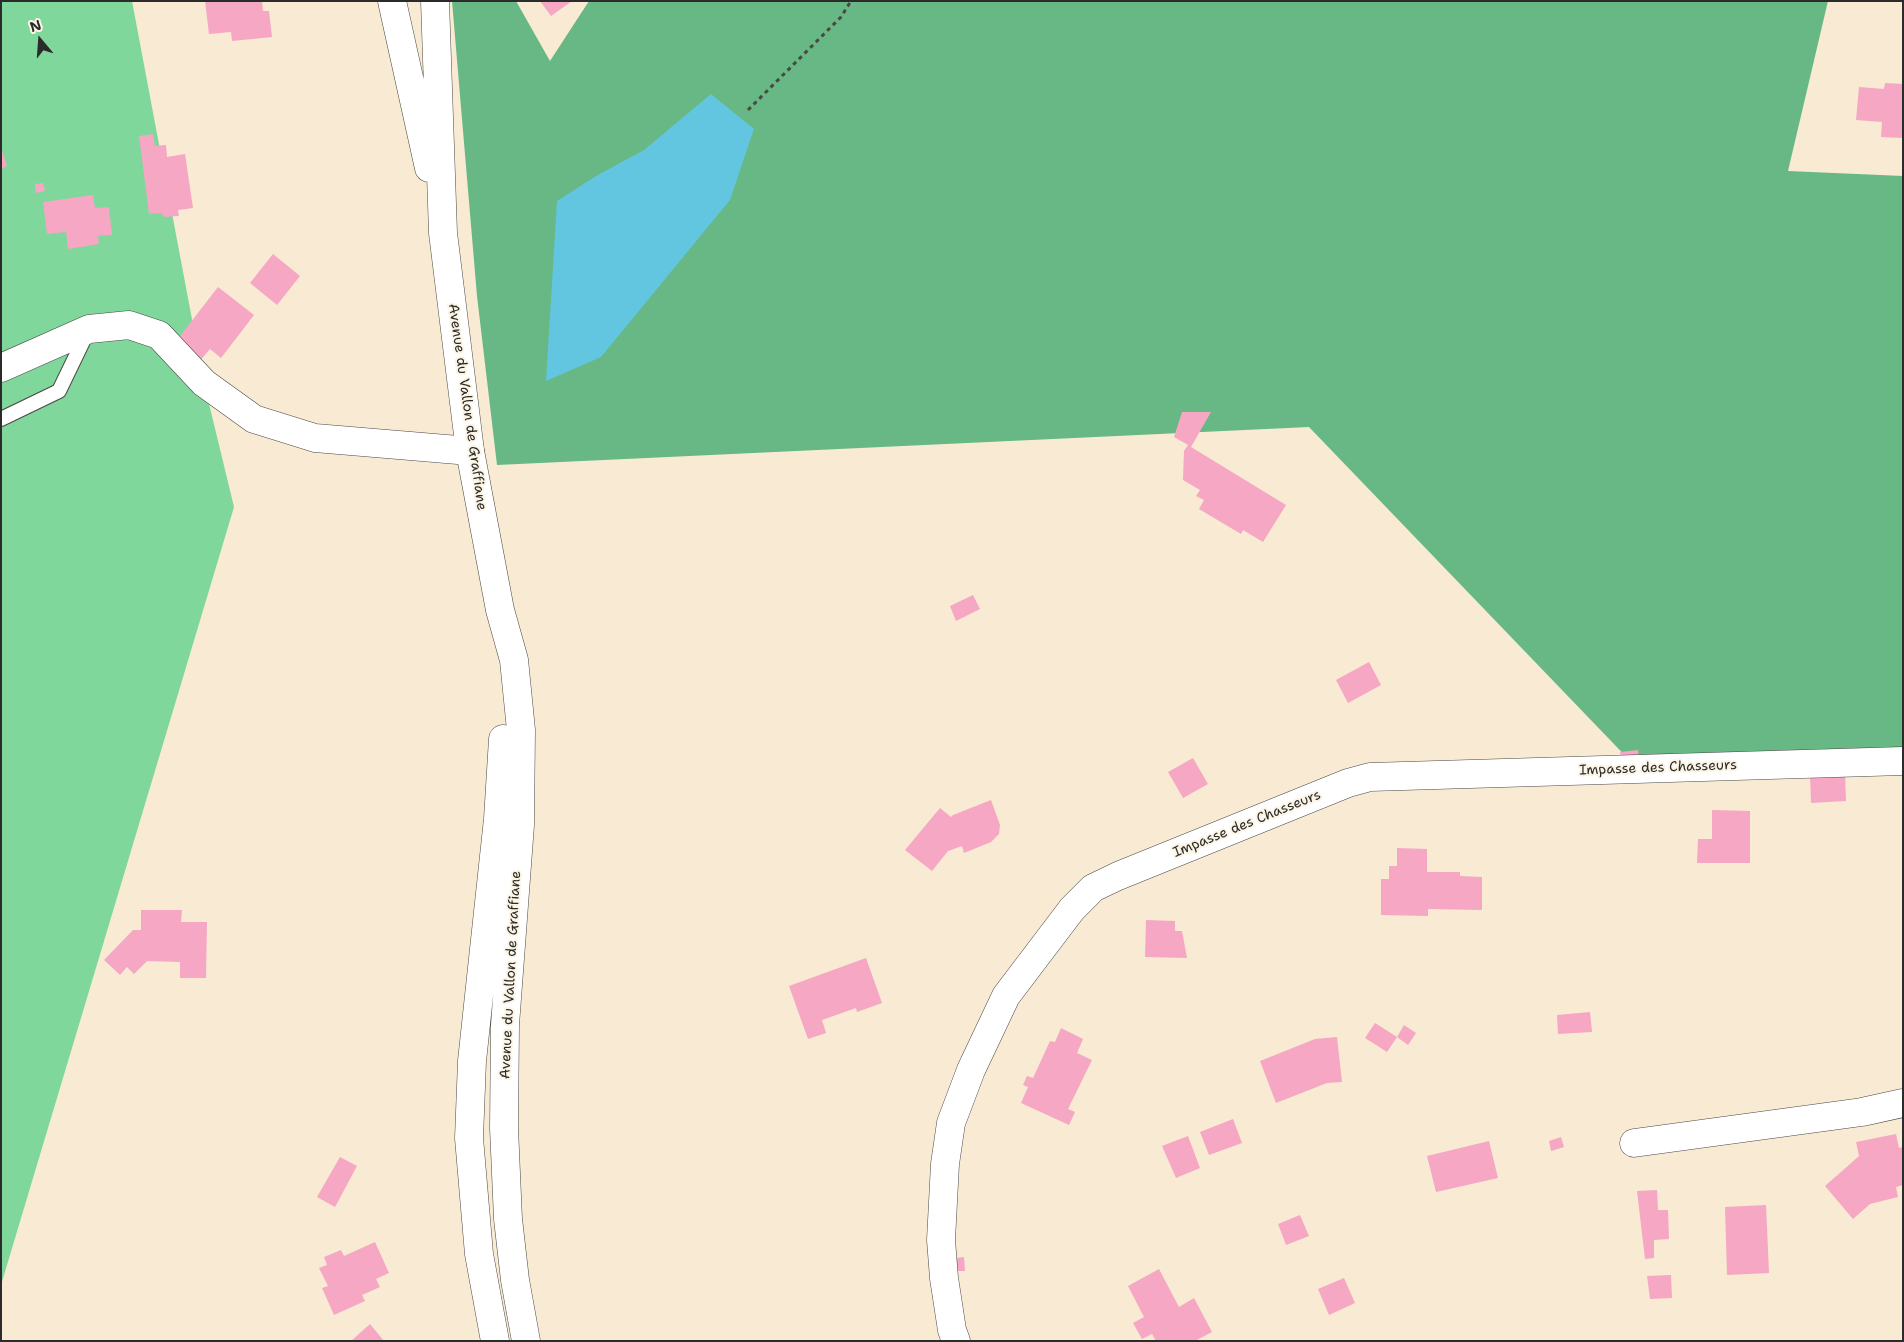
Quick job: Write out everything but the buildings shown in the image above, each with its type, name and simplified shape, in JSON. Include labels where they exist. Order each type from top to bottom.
[{"type":"street","points":[[392,1],[443,232]]},
{"type":"street","points":[[434,1],[443,232]]},
{"type":"street","name":"Avenue du Vallon de Graffiane","points":[[443,232],[470,451],[500,610],[514,660],[522,730],[520,824],[505,1025],[504,1128],[508,1219],[515,1280],[526,1341]]},
{"type":"street","points":[[1,368],[89,329],[128,325],[159,335],[204,383],[254,419],[315,438],[470,451]]},
{"type":"street","name":"Avenue du Vallon de Graffiane","points":[[495,1341],[479,1254],[469,1138],[472,1061],[498,819],[503,752],[499,653],[500,610]]},
{"type":"street","name":"Impasse des Chasseurs","points":[[956,1341],[952,1330],[944,1278],[941,1240],[945,1164],[951,1123],[972,1070],[1006,996],[1072,909],[1093,888],[1118,876],[1339,787],[1370,777],[1903,761]]},
{"type":"street","points":[[1634,1143],[1862,1112],[1903,1103]]},
{"type":"lane","points":[[1,419],[59,391],[89,329]]},
{"type":"path","points":[[748,110],[841,17],[851,1]]},
{"type":"green space","points":[[1,1],[132,1],[204,383],[234,507],[1,1285]]},
{"type":"green space","points":[[452,1],[516,1],[550,61],[589,1],[1828,1],[1788,171],[1903,176],[1903,750],[1638,769],[1309,427],[497,465],[477,296]]},
{"type":"water","points":[[711,94],[754,129],[730,200],[601,357],[546,381],[557,201],[596,176],[644,150]]}]
